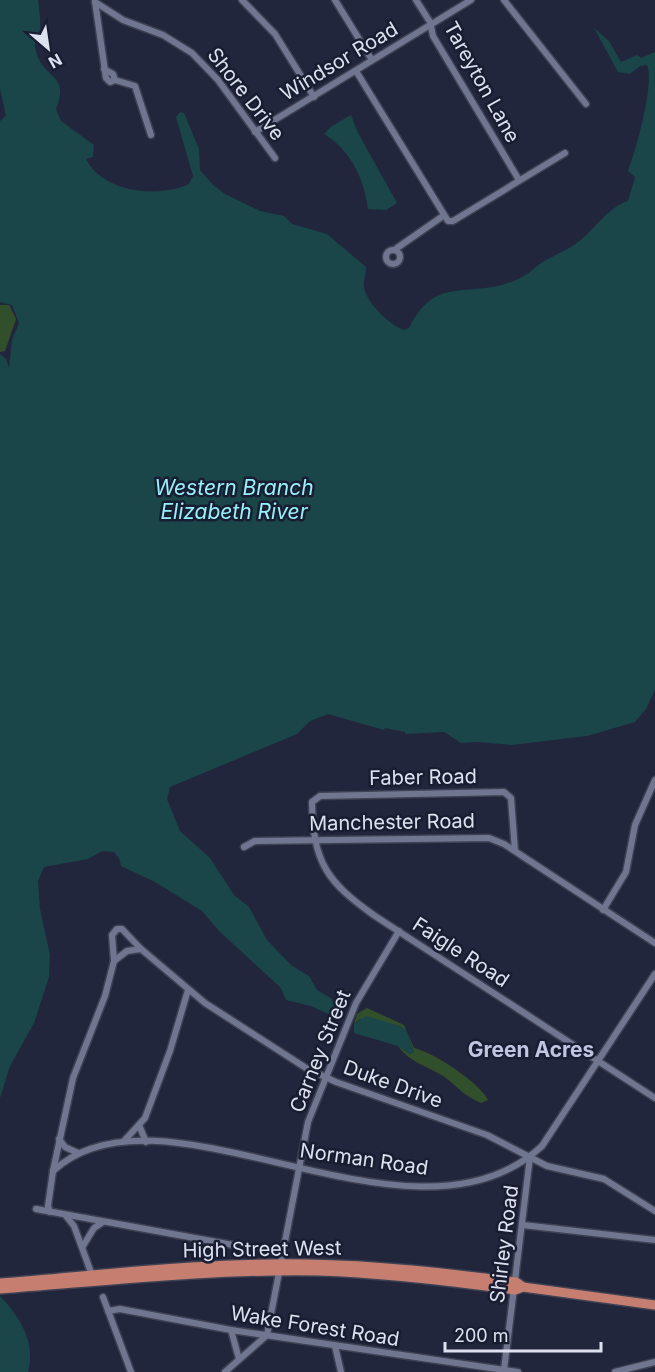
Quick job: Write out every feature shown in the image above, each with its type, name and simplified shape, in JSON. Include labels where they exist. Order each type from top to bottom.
[{"type":"main road","name":"High Street West","points":[[0,1289],[92,1275],[380,1266],[655,1305]]},
{"type":"main road","name":"High Street West","points":[[0,1283],[15,1285],[282,1268]]},
{"type":"street","points":[[242,0],[275,34],[314,97]]},
{"type":"street","points":[[335,0],[372,60]]},
{"type":"street","name":"Tareyton Lane","points":[[416,0],[430,25],[432,36],[519,180]]},
{"type":"street","name":"Windsor Road","points":[[255,132],[471,0]]},
{"type":"street","points":[[504,0],[586,104]]},
{"type":"street","points":[[94,1],[104,69],[114,74],[115,80],[131,84],[137,89],[151,135]]},
{"type":"street","name":"Shore Drive","points":[[94,1],[111,13],[163,34],[192,53],[218,80],[275,158]]},
{"type":"street","points":[[97,22],[111,13]]},
{"type":"street","points":[[356,70],[443,216],[450,221],[565,153]]},
{"type":"street","points":[[397,248],[443,216]]},
{"type":"street","points":[[603,910],[626,872],[635,825],[655,780]]},
{"type":"street","name":"Faber Road","points":[[320,796],[502,792],[511,798],[515,851]]},
{"type":"street","name":"Faigle Road","points":[[320,796],[312,802],[315,840],[323,865],[334,883],[352,900],[655,1098]]},
{"type":"street","name":"Manchester Road","points":[[244,847],[255,841],[481,836],[496,840],[515,851],[655,943]]},
{"type":"street","name":"Duke Drive","points":[[50,1212],[48,1206],[53,1171],[73,1078],[105,996],[114,961],[112,934],[117,929],[127,932],[141,949],[188,990],[255,1038],[326,1077],[465,1127],[554,1168],[604,1179],[655,1211]]},
{"type":"street","name":"Carney Street","points":[[267,1335],[282,1268],[298,1167],[308,1122],[363,990],[399,932]]},
{"type":"street","points":[[114,961],[127,951],[141,949]]},
{"type":"street","name":"Norman Road","points":[[53,1171],[78,1153],[124,1141],[226,1152],[395,1185],[447,1186],[484,1180],[530,1157],[548,1139],[655,974]]},
{"type":"street","points":[[124,1141],[145,1118],[170,1051],[188,990]]},
{"type":"street","points":[[139,1125],[146,1142]]},
{"type":"street","points":[[59,1139],[69,1150],[78,1153]]},
{"type":"street","name":"Shirley Road","points":[[504,1370],[518,1286],[530,1157]]},
{"type":"street","points":[[36,1209],[255,1249]]},
{"type":"street","points":[[66,1215],[83,1246],[92,1275]]},
{"type":"street","points":[[83,1246],[94,1228],[103,1222]]},
{"type":"street","points":[[523,1225],[655,1240]]},
{"type":"street","points":[[103,1297],[131,1372]]},
{"type":"street","name":"Wake Forest Road","points":[[108,1311],[120,1309],[231,1330],[518,1372]]},
{"type":"street","points":[[231,1330],[239,1359]]},
{"type":"street","points":[[225,1372],[267,1335]]},
{"type":"street","points":[[335,1346],[341,1371]]},
{"type":"street","points":[[615,1372],[655,1362]]},
{"type":"street","name":"Wake Forest Road","points":[[341,1371],[349,1372]]},
{"type":"green space","points":[[0,305],[9,305],[16,319],[5,351],[0,352]]},
{"type":"green space","points":[[367,1008],[404,1025],[414,1048],[432,1055],[455,1069],[475,1085],[488,1100],[481,1103],[475,1100],[440,1074],[414,1061],[403,1052],[398,1046],[410,1054],[414,1052],[406,1030],[392,1024],[360,1019],[354,1024],[357,1014]]},
{"type":"water","name":"Western Branch Elizabeth River","points":[[0,0],[38,0],[40,29],[35,45],[38,58],[58,82],[60,88],[56,109],[61,121],[94,145],[93,157],[86,159],[105,179],[132,190],[147,191],[162,191],[189,184],[193,176],[176,117],[180,112],[184,113],[199,149],[200,170],[213,185],[225,194],[260,211],[284,216],[292,224],[327,234],[366,267],[364,287],[369,299],[385,318],[404,330],[409,328],[420,311],[431,300],[443,294],[501,285],[522,277],[544,261],[579,242],[609,212],[628,201],[635,177],[628,171],[644,116],[649,74],[647,65],[640,66],[630,74],[618,72],[594,28],[609,41],[621,62],[637,55],[641,58],[655,52],[655,690],[646,709],[635,722],[587,736],[512,745],[461,743],[444,732],[405,734],[405,732],[385,728],[384,730],[328,714],[310,721],[297,734],[170,787],[167,799],[180,831],[210,858],[234,895],[249,907],[267,940],[291,965],[309,976],[317,990],[332,999],[337,1015],[344,1021],[311,1006],[286,1000],[281,988],[219,931],[202,911],[155,882],[121,866],[114,852],[102,851],[88,859],[44,867],[38,881],[40,909],[50,955],[49,977],[34,1023],[10,1066],[0,1098],[0,354],[6,359],[9,368],[12,340],[19,323],[12,305],[0,302],[0,121],[6,116],[0,89]]},
{"type":"water","points":[[351,115],[358,133],[397,203],[386,210],[368,209],[355,166],[342,149],[324,134],[332,126]]},
{"type":"water","points":[[366,1016],[406,1030],[414,1052],[410,1054],[398,1046],[354,1033],[354,1024]]},
{"type":"water","points":[[0,1296],[20,1321],[28,1340],[30,1361],[28,1372],[0,1372]]},
{"type":"district","name":"Green Acres","points":[[531,1049]]}]
